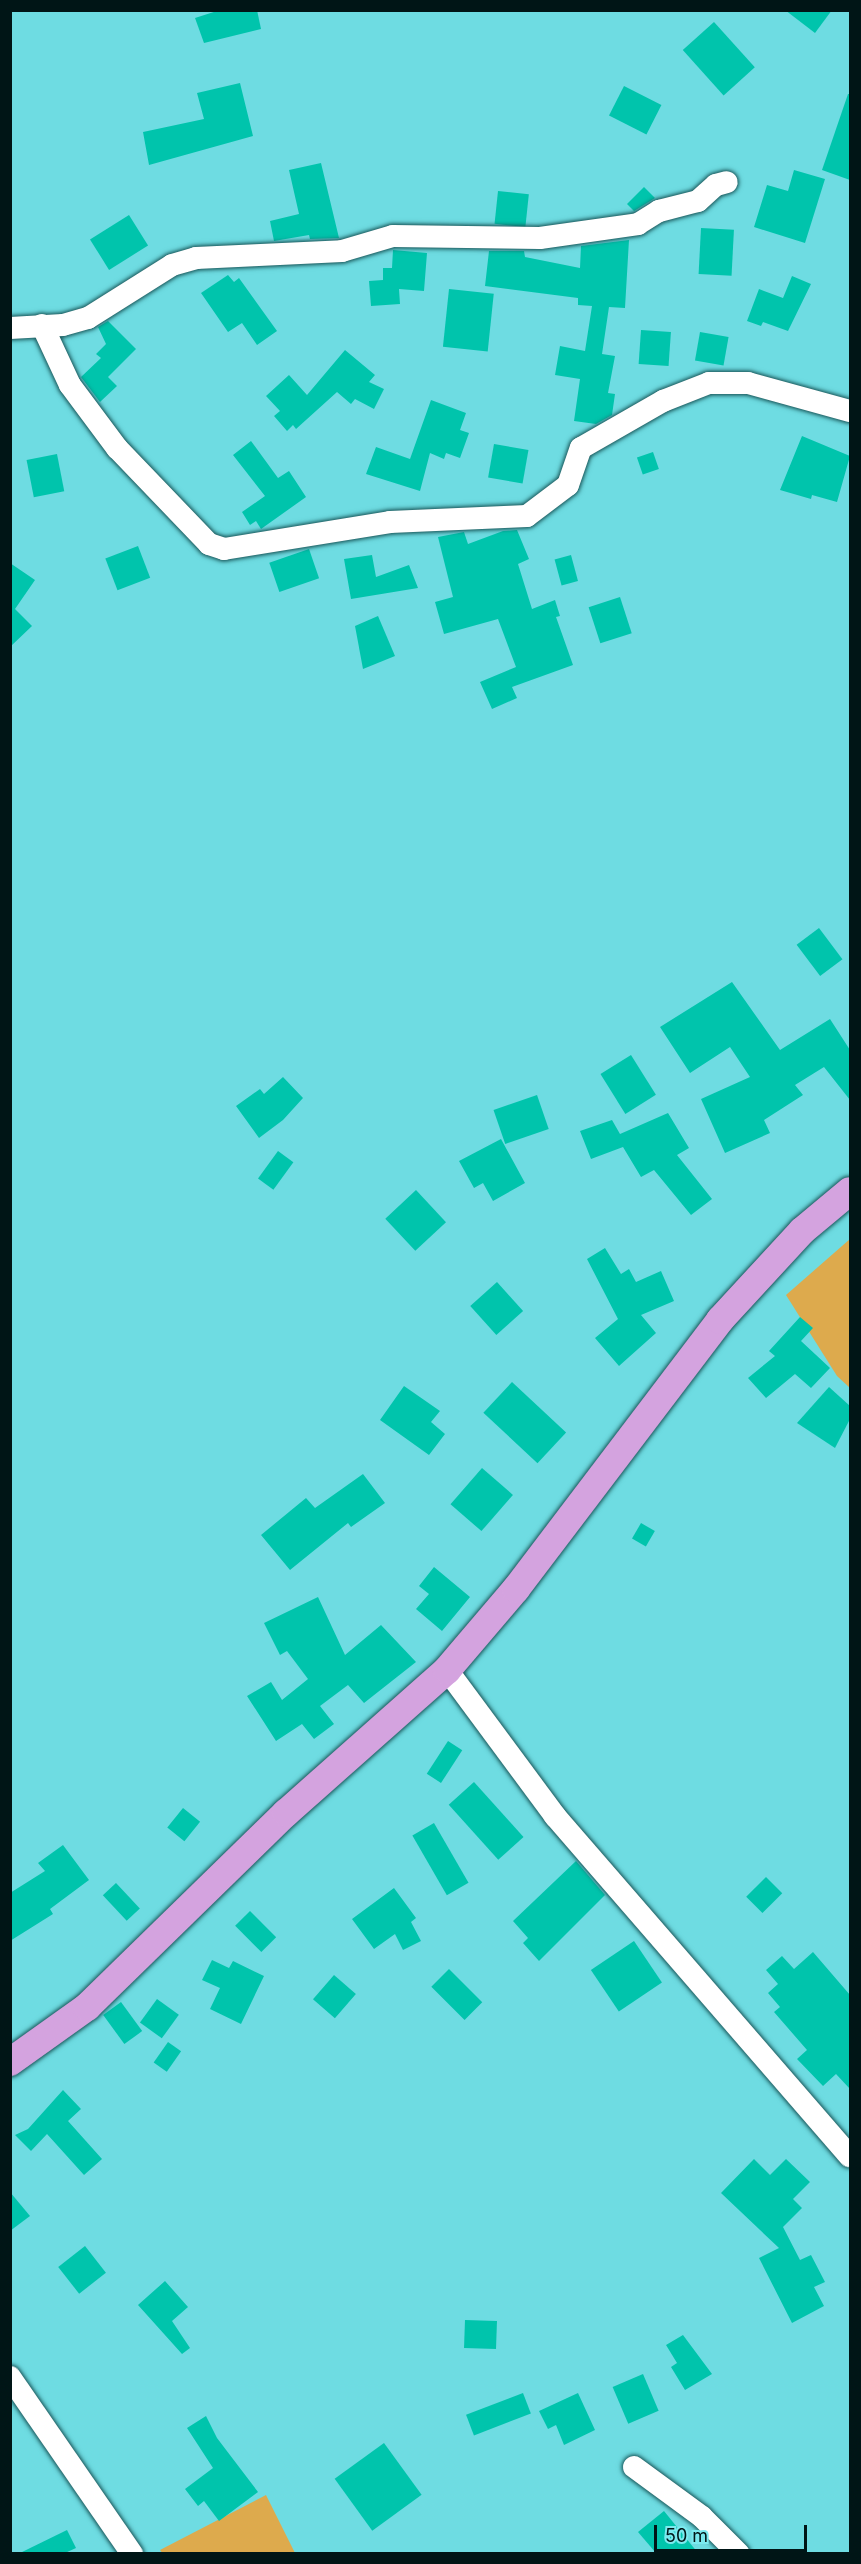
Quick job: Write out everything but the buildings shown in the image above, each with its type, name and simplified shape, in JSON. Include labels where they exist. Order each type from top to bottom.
[{"type":"main road","points":[[10,2062],[87,2007],[286,1813],[447,1671],[516,1589],[720,1320],[802,1231],[850,1191]]},
{"type":"street","points":[[10,328],[88,318],[172,265],[196,258],[342,251],[393,236],[540,238],[638,224],[659,211],[698,201],[716,185],[727,182]]},
{"type":"street","points":[[42,325],[70,385],[117,448],[209,544],[224,549],[390,522],[527,516],[568,485],[581,448],[663,401],[709,383],[748,383],[850,411]]},
{"type":"street","points":[[447,1671],[555,1816],[850,2156]]},
{"type":"street","points":[[10,2377],[132,2553]]},
{"type":"street","points":[[634,2467],[702,2517],[739,2553]]},
{"type":"shaded area","points":[[850,1239],[850,1388],[837,1376],[786,1295]]},
{"type":"shaded area","points":[[266,2495],[295,2553],[163,2554],[160,2550]]}]
